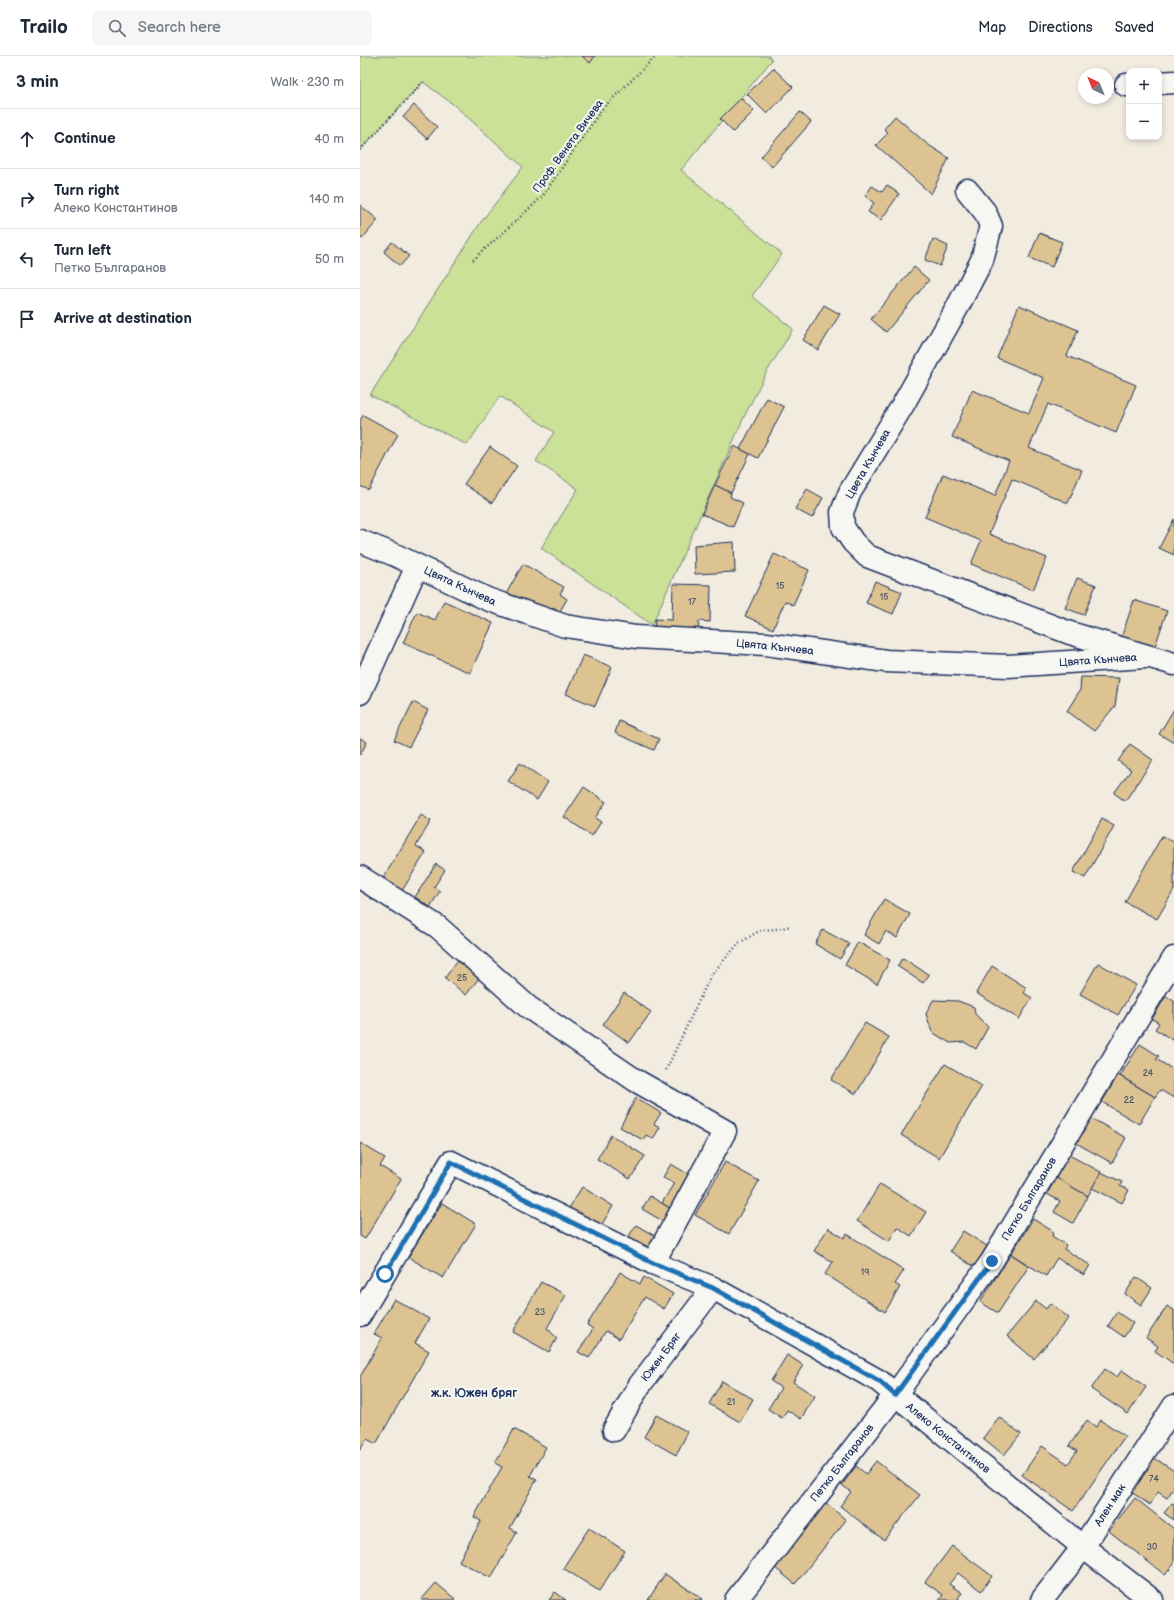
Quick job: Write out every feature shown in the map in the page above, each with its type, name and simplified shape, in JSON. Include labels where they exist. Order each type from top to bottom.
[{"type":"street","points":[[1162,83],[1174,82]]},
{"type":"street","name":"Цвета Кънчева","points":[[967,190],[985,212],[991,226],[982,260],[904,403],[850,492],[842,512],[843,527],[853,542],[867,556],[1070,633],[1145,657],[1174,664]]},
{"type":"street","points":[[360,541],[396,555],[418,566],[360,693]]},
{"type":"street","name":"Цвята Кънчева","points":[[418,566],[487,599],[564,626],[636,636],[766,644],[886,661],[1008,666],[1145,657]]},
{"type":"street","points":[[360,877],[438,927],[528,1007],[653,1091],[725,1131],[653,1263]]},
{"type":"street","name":"Петко Българанов","points":[[736,1600],[895,1395],[992,1261],[1174,958]]},
{"type":"street","name":"Алеко Константинов","points":[[360,1315],[451,1162],[653,1263],[713,1288],[879,1381],[1083,1547],[1152,1600]]},
{"type":"street","name":"Южен Бряг","points":[[614,1430],[639,1386],[713,1288]]},
{"type":"street","name":"Ален мак","points":[[1042,1600],[1083,1547],[1174,1406]]},
{"type":"path","name":"Проф. Венета Вичева","points":[[473,260],[542,197],[602,109],[656,56]]},
{"type":"path","points":[[360,150],[423,82]]},
{"type":"path","points":[[653,1091],[670,1063],[711,975],[739,943],[761,930],[791,926]]},
{"type":"green space","points":[[360,56],[769,56],[772,60],[681,170],[782,254],[752,296],[793,329],[765,375],[744,417],[652,625],[541,548],[578,489],[536,461],[554,432],[500,396],[467,445],[370,395],[481,222],[523,167],[454,105],[423,82],[360,150]]},
{"type":"building","points":[[582,56],[595,56],[590,63]]},
{"type":"building","points":[[773,68],[793,87],[767,114],[747,94]]},
{"type":"building","points":[[741,98],[754,111],[733,132],[720,119]]},
{"type":"building","points":[[414,105],[437,127],[427,139],[403,117]]},
{"type":"building","points":[[800,112],[811,122],[772,167],[761,157]]},
{"type":"building","points":[[895,116],[927,144],[949,158],[931,194],[876,145],[888,133],[884,129]]},
{"type":"building","points":[[887,185],[899,194],[881,220],[868,212],[874,203],[865,196],[872,186],[882,192]]},
{"type":"building","points":[[360,205],[378,220],[362,239],[360,237]]},
{"type":"building","points":[[1039,233],[1062,242],[1052,267],[1029,258]]},
{"type":"building","points":[[933,239],[948,246],[940,266],[925,260]]},
{"type":"building","points":[[392,242],[409,256],[400,266],[384,252]]},
{"type":"building","points":[[914,267],[929,280],[886,332],[871,319]]},
{"type":"building","points":[[824,305],[840,314],[818,350],[803,340]]},
{"type":"building","points":[[1019,305],[1078,330],[1067,356],[1136,385],[1116,433],[1048,404],[1029,448],[1082,470],[1068,503],[1012,479],[989,534],[1047,558],[1033,590],[971,564],[981,541],[925,517],[943,474],[995,496],[1009,461],[952,437],[972,390],[1029,413],[1044,378],[997,358]]},
{"type":"building","points":[[767,398],[784,407],[758,458],[740,449]]},
{"type":"building","points":[[363,415],[398,434],[369,490],[360,486],[360,421]]},
{"type":"building","points":[[734,446],[750,454],[731,493],[715,485]]},
{"type":"building","points":[[490,447],[517,466],[492,503],[464,484]]},
{"type":"building","points":[[715,485],[731,493],[730,497],[743,503],[733,527],[702,514]]},
{"type":"building","points":[[807,489],[823,498],[812,518],[795,509]]},
{"type":"building","points":[[1174,519],[1174,555],[1159,548]]},
{"type":"building","points":[[734,542],[735,572],[695,574],[694,545]]},
{"type":"building","points":[[774,554],[809,570],[793,605],[785,601],[773,629],[745,616]]},
{"type":"building","points":[[523,564],[564,587],[560,594],[567,599],[560,611],[553,607],[547,617],[506,594]]},
{"type":"building","points":[[1077,578],[1096,585],[1084,615],[1065,608]]},
{"type":"building","points":[[875,581],[902,592],[893,614],[866,603]]},
{"type":"building","points":[[673,584],[711,585],[710,622],[699,621],[698,633],[654,631],[655,619],[672,620]]},
{"type":"building","points":[[1134,600],[1167,611],[1153,652],[1120,641]]},
{"type":"building","points":[[444,601],[493,623],[470,673],[403,643],[417,612],[435,620]]},
{"type":"building","points":[[583,655],[612,667],[595,706],[566,694]]},
{"type":"building","points":[[1081,677],[1119,678],[1115,706],[1094,731],[1067,711],[1080,690]]},
{"type":"building","points":[[413,702],[428,710],[409,747],[394,740]]},
{"type":"building","points":[[1174,709],[1174,743],[1159,734]]},
{"type":"building","points":[[619,721],[659,739],[654,750],[615,733]]},
{"type":"building","points":[[360,738],[367,742],[360,755]]},
{"type":"building","points":[[1130,744],[1153,760],[1125,801],[1114,793],[1131,770],[1118,761]]},
{"type":"building","points":[[520,763],[548,782],[537,800],[508,781]]},
{"type":"building","points":[[584,787],[606,802],[595,818],[601,822],[592,836],[564,817]]},
{"type":"building","points":[[421,815],[431,821],[416,846],[426,852],[400,894],[381,882]]},
{"type":"building","points":[[1102,819],[1114,826],[1085,878],[1073,872]]},
{"type":"building","points":[[1162,836],[1174,842],[1174,890],[1157,919],[1125,902]]},
{"type":"building","points":[[436,864],[445,870],[434,887],[440,891],[430,907],[415,897]]},
{"type":"building","points":[[884,899],[910,914],[897,938],[886,931],[879,944],[864,935]]},
{"type":"building","points":[[823,930],[849,944],[840,959],[815,944]]},
{"type":"building","points":[[858,942],[890,960],[877,984],[845,965]]},
{"type":"building","points":[[903,958],[929,975],[923,983],[897,966]]},
{"type":"building","points":[[457,961],[479,978],[466,995],[445,978]]},
{"type":"building","points":[[1098,963],[1136,985],[1118,1015],[1080,994]]},
{"type":"building","points":[[992,966],[1027,988],[1024,993],[1032,998],[1019,1019],[976,993]]},
{"type":"building","points":[[624,993],[651,1012],[629,1043],[603,1024]]},
{"type":"building","points":[[1166,996],[1174,1001],[1174,1041],[1155,1029],[1159,1023],[1152,1019]]},
{"type":"building","points":[[933,1000],[958,1001],[974,1007],[975,1014],[988,1027],[976,1049],[964,1042],[950,1043],[932,1032],[926,1014]]},
{"type":"building","points":[[865,1023],[889,1037],[856,1094],[831,1080]]},
{"type":"building","points":[[1140,1044],[1159,1056],[1156,1059],[1174,1070],[1174,1098],[1160,1090],[1155,1097],[1120,1076]]},
{"type":"building","points":[[945,1064],[982,1086],[939,1158],[901,1135]]},
{"type":"building","points":[[1118,1075],[1155,1097],[1139,1124],[1102,1102]]},
{"type":"building","points":[[636,1098],[661,1113],[654,1124],[660,1127],[653,1139],[646,1135],[643,1140],[620,1127]]},
{"type":"building","points":[[1091,1118],[1126,1138],[1112,1163],[1076,1143]]},
{"type":"building","points":[[611,1135],[645,1156],[630,1179],[597,1159]]},
{"type":"building","points":[[360,1143],[385,1158],[380,1166],[401,1179],[365,1239],[360,1236]]},
{"type":"building","points":[[1069,1155],[1101,1172],[1088,1196],[1056,1178]]},
{"type":"building","points":[[725,1162],[759,1181],[729,1234],[695,1215]]},
{"type":"building","points":[[671,1164],[693,1177],[673,1210],[662,1203],[674,1183],[663,1177]]},
{"type":"building","points":[[1101,1172],[1122,1182],[1120,1186],[1129,1190],[1122,1203],[1092,1188]]},
{"type":"building","points":[[1056,1178],[1088,1196],[1073,1223],[1054,1212],[1060,1201],[1047,1194]]},
{"type":"building","points":[[880,1184],[926,1212],[911,1236],[897,1227],[889,1241],[857,1221]]},
{"type":"building","points":[[582,1187],[613,1206],[599,1229],[568,1210]]},
{"type":"building","points":[[650,1196],[673,1210],[666,1223],[642,1209]]},
{"type":"building","points":[[442,1203],[476,1224],[443,1278],[408,1257]]},
{"type":"building","points":[[1033,1219],[1054,1232],[1052,1236],[1066,1245],[1064,1249],[1090,1265],[1084,1275],[1057,1258],[1046,1276],[1011,1254]]},
{"type":"building","points":[[636,1225],[655,1236],[648,1247],[629,1236]]},
{"type":"building","points":[[828,1228],[844,1238],[847,1234],[904,1270],[895,1284],[900,1287],[885,1312],[825,1274],[833,1262],[814,1251]]},
{"type":"building","points":[[963,1231],[987,1246],[974,1267],[950,1251]]},
{"type":"building","points":[[1011,1254],[1029,1266],[998,1313],[980,1302]]},
{"type":"building","points":[[620,1272],[640,1284],[644,1277],[673,1294],[664,1309],[645,1297],[619,1339],[606,1331],[589,1358],[578,1352],[593,1329],[587,1325]]},
{"type":"building","points":[[1136,1277],[1152,1288],[1141,1305],[1125,1294]]},
{"type":"building","points":[[541,1282],[566,1295],[547,1328],[557,1338],[549,1352],[513,1332]]},
{"type":"building","points":[[394,1299],[429,1319],[415,1343],[429,1351],[376,1444],[367,1439],[360,1450],[360,1377],[382,1338],[374,1334]]},
{"type":"building","points":[[1036,1301],[1046,1309],[1050,1303],[1069,1318],[1034,1359],[1007,1336]]},
{"type":"building","points":[[1167,1306],[1174,1310],[1174,1364],[1155,1351],[1158,1346],[1146,1338]]},
{"type":"building","points":[[1117,1312],[1133,1323],[1124,1337],[1108,1326]]},
{"type":"building","points":[[787,1355],[803,1365],[793,1382],[815,1396],[801,1419],[787,1410],[782,1418],[768,1409],[781,1388],[771,1381]]},
{"type":"building","points":[[1105,1369],[1117,1377],[1122,1370],[1146,1387],[1128,1414],[1091,1389]]},
{"type":"building","points":[[722,1381],[753,1399],[740,1422],[709,1404]]},
{"type":"building","points":[[656,1415],[688,1432],[676,1455],[644,1437]]},
{"type":"building","points":[[999,1417],[1021,1434],[1004,1455],[983,1438]]},
{"type":"building","points":[[1087,1420],[1096,1427],[1101,1420],[1125,1436],[1073,1511],[1022,1475],[1042,1446],[1068,1464],[1077,1451],[1069,1446]]},
{"type":"building","points":[[514,1429],[546,1447],[530,1476],[537,1479],[510,1528],[517,1532],[491,1578],[459,1561],[481,1521],[474,1517],[502,1467],[495,1463]]},
{"type":"building","points":[[1150,1455],[1174,1471],[1174,1487],[1167,1498],[1158,1492],[1150,1505],[1127,1489]]},
{"type":"building","points":[[876,1461],[920,1495],[884,1540],[840,1506],[851,1492],[842,1485],[856,1466],[866,1474]]},
{"type":"building","points":[[1135,1498],[1174,1529],[1174,1564],[1165,1575],[1109,1531]]},
{"type":"building","points":[[826,1503],[846,1520],[795,1584],[774,1567]]},
{"type":"building","points":[[1172,1503],[1174,1504],[1174,1520],[1164,1513]]},
{"type":"building","points":[[589,1528],[625,1551],[599,1591],[563,1568]]},
{"type":"building","points":[[952,1546],[992,1576],[981,1591],[958,1573],[949,1584],[962,1593],[958,1598],[960,1600],[939,1600],[943,1595],[925,1582]]},
{"type":"building","points":[[665,1574],[703,1599],[648,1600]]},
{"type":"building","points":[[436,1583],[455,1599],[421,1600]]},
{"type":"building","points":[[555,1592],[566,1600],[549,1600]]},
{"type":"district","name":"ж.к. Южен бряг","points":[[474,1393]]},
{"type":"route","points":[[385,1274],[451,1162],[486,1178],[653,1263],[713,1288],[879,1381],[895,1395],[992,1261]]}]
